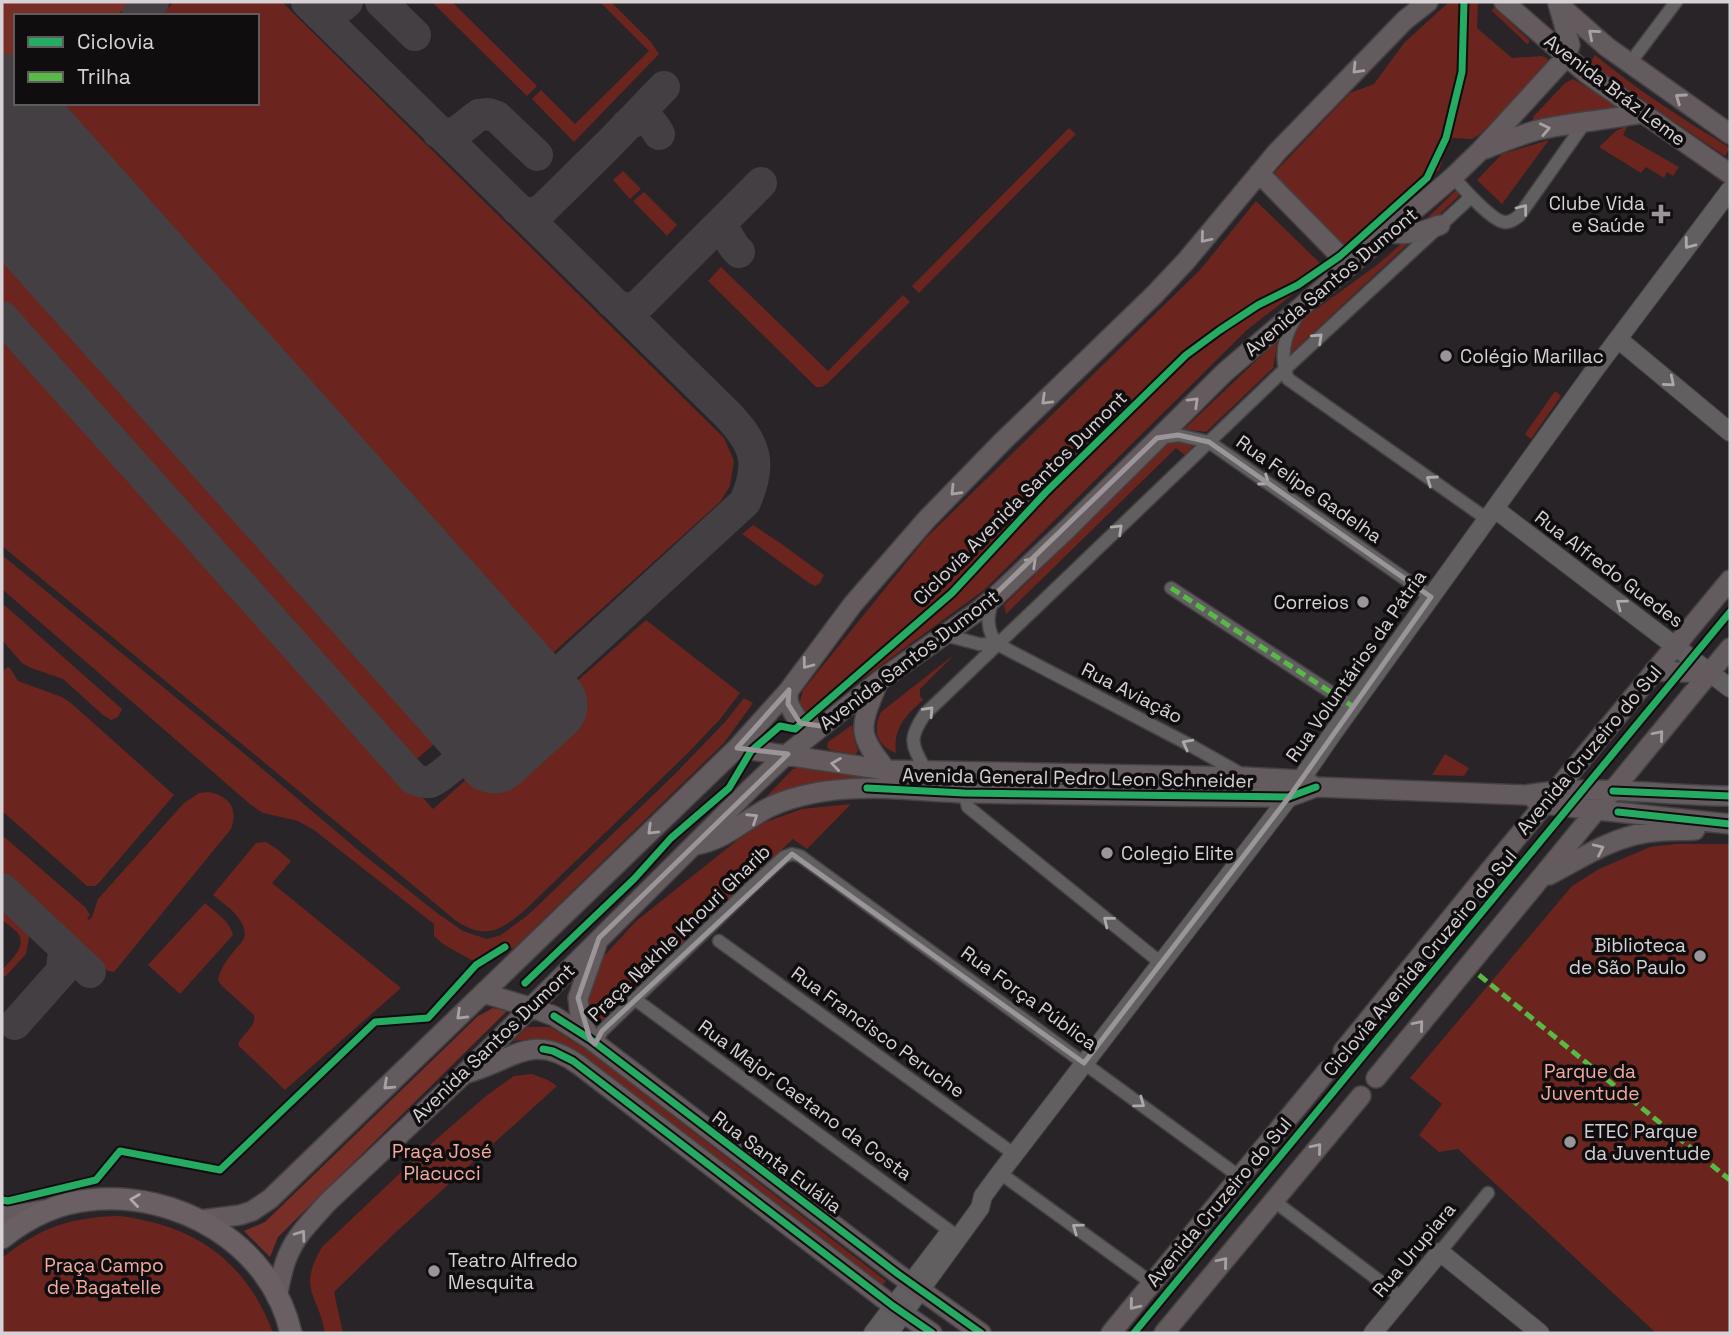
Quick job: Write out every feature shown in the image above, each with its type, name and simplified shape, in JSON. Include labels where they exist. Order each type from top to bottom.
[{"type":"highway","points":[[2,1238],[18,1226],[51,1209],[88,1200],[127,1198],[165,1205],[219,1231],[245,1253],[277,1298],[291,1333]]},
{"type":"main road","points":[[200,1220],[240,1215],[252,1211],[270,1199],[737,748],[789,690],[852,604],[927,519],[1186,261],[1277,152],[1405,11],[1428,2]]},
{"type":"main road","name":"Avenida Bráz Leme","points":[[1503,2],[1587,74],[1730,174]]},
{"type":"main road","points":[[1557,3],[1569,36],[1570,45],[1566,57]]},
{"type":"main road","points":[[1557,3],[1607,47],[1730,134]]},
{"type":"main road","name":"Avenida Santos Dumont","points":[[277,1298],[289,1253],[327,1203],[463,1074],[750,789],[821,726],[995,597],[1225,372],[1453,177],[1566,57]]},
{"type":"main road","points":[[1481,150],[1523,134],[1643,113]]},
{"type":"main road","points":[[1259,173],[1350,267]]},
{"type":"main road","name":"Rua Voluntários da Pátria","points":[[1309,783],[1352,706],[1491,514],[1623,343],[1629,323],[1730,190]]},
{"type":"main road","points":[[1389,233],[1409,234],[1440,225]]},
{"type":"main road","points":[[1623,343],[1730,432]]},
{"type":"main road","name":"Rua Alfredo Guedes","points":[[1491,514],[1730,688]]},
{"type":"main road","name":"Avenida Cruzeiro do Sul","points":[[1343,1051],[1730,580]]},
{"type":"main road","points":[[1376,1078],[1730,649]]},
{"type":"main road","points":[[1654,671],[1710,673]]},
{"type":"main road","points":[[879,681],[864,727],[865,738],[886,770]]},
{"type":"main road","points":[[789,690],[788,704],[800,723],[821,726]]},
{"type":"main road","name":"Avenida General Pedro Leon Schneider","points":[[737,748],[886,770],[1246,777],[1549,798]]},
{"type":"main road","points":[[873,1333],[899,1309],[980,1208],[983,1196],[1014,1154],[1289,797],[1309,783]]},
{"type":"main road","name":"Avenida General Pedro Leon Schneider","points":[[692,846],[709,843],[768,808],[806,794],[830,790],[867,788],[964,793],[1289,797]]},
{"type":"main road","points":[[1549,798],[1613,791],[1730,796]]},
{"type":"main road","points":[[1549,798],[1596,811],[1725,824]]},
{"type":"main road","points":[[1539,881],[1595,850],[1622,839],[1646,833],[1696,830],[1725,824]]},
{"type":"main road","points":[[593,1041],[580,1016],[578,998],[599,938]]},
{"type":"main road","name":"Rua Santa Eulália","points":[[483,993],[554,1016],[593,1041],[981,1333]]},
{"type":"main road","points":[[463,1074],[528,1049],[543,1049],[562,1055],[932,1333]]},
{"type":"main road","name":"Avenida Cruzeiro do Sul","points":[[1111,1333],[1327,1071]]},
{"type":"main road","points":[[1164,1333],[1361,1096]]},
{"type":"main road","points":[[916,1286],[950,1231],[972,1202],[983,1196]]},
{"type":"main road","points":[[2,1215],[51,1209]]},
{"type":"main road","points":[[1440,1252],[1540,1333]]},
{"type":"main road","name":"Rua Urupiara","points":[[1375,1332],[1440,1252]]},
{"type":"main road","points":[[889,1333],[899,1309]]},
{"type":"street","points":[[1630,63],[1676,2]]},
{"type":"street","points":[[1453,177],[1496,219],[1506,223],[1513,221],[1586,121]]},
{"type":"street","name":"Avenida Santos Dumont","points":[[926,771],[913,738],[916,727],[925,714],[1284,370],[1471,197]]},
{"type":"street","points":[[1303,305],[1288,329],[1283,350],[1284,370],[1288,379],[1491,514]]},
{"type":"street","name":"Rua Felipe Gadelha","points":[[1157,438],[1178,435],[1209,442],[1431,597]]},
{"type":"street","points":[[1171,588],[1352,706]]},
{"type":"street","points":[[995,597],[990,607],[989,626],[993,639],[999,645]]},
{"type":"street","name":"Rua Aviação","points":[[946,635],[979,644],[999,645],[1246,777]]},
{"type":"street","points":[[964,793],[968,807],[1161,963]]},
{"type":"street","name":"Praça Nakhle Khouri Gharib","points":[[593,1041],[748,890],[784,857],[792,854]]},
{"type":"street","name":"Rua Força Pública","points":[[792,854],[800,856],[896,925],[1240,1177]]},
{"type":"street","name":"Rua Francisco Peruche","points":[[719,941],[1014,1154]]},
{"type":"street","name":"Rua Major Caetano da Costa","points":[[636,1000],[950,1231]]},
{"type":"street","points":[[1000,1173],[1152,1283]]},
{"type":"street","name":"Rua Urupiara","points":[[1440,1252],[1488,1193]]},
{"type":"street","points":[[1274,1201],[1402,1298]]},
{"type":"highlighted area","points":[[1178,435],[1209,442],[1431,597],[1289,797],[1084,1063],[792,854],[602,1031],[595,1044],[590,1039],[578,998],[599,938],[788,754],[737,748],[789,690],[788,704],[800,723],[821,726],[978,611],[1157,438]]},
{"type":"green space","points":[[174,2],[282,2],[724,438],[734,461],[730,486],[720,502],[535,669],[524,671],[514,666],[59,153],[52,139],[50,124],[59,105],[259,105],[259,14],[161,14]]},
{"type":"green space","points":[[432,2],[452,2],[537,86],[527,96]]},
{"type":"green space","points":[[600,2],[611,2],[651,42],[659,54],[574,142],[532,99],[541,90],[575,124],[649,51]]},
{"type":"green space","points":[[1449,2],[1478,2],[1477,28],[1512,58],[1541,56],[1547,58],[1547,66],[1480,134],[1472,139],[1453,138],[1446,148],[1439,170],[1354,246],[1344,248],[1276,178],[1275,172],[1350,93],[1374,84],[1404,43]]},
{"type":"green space","points":[[1495,8],[1529,40],[1529,43],[1492,11]]},
{"type":"green space","points":[[1595,55],[1644,92],[1730,148],[1725,156],[1589,64]]},
{"type":"green space","points":[[1573,79],[1618,109],[1533,120],[1565,83]]},
{"type":"green space","points":[[1628,125],[1623,135],[1679,167],[1673,176],[1667,172],[1664,178],[1646,167],[1641,173],[1599,147],[1616,131]]},
{"type":"green space","points":[[1069,128],[1076,134],[919,293],[912,286]]},
{"type":"green space","points":[[1549,140],[1502,204],[1477,180],[1502,154]]},
{"type":"green space","points":[[623,171],[641,189],[630,199],[613,180]]},
{"type":"green space","points":[[1455,191],[1459,196],[1427,226],[1417,228]]},
{"type":"green space","points":[[644,192],[677,225],[667,236],[633,201]]},
{"type":"green space","points":[[1256,201],[1326,269],[1248,329],[984,590],[809,718],[798,710],[803,690],[926,538],[1200,270]]},
{"type":"green space","points":[[2,205],[451,709],[457,719],[456,725],[418,758],[405,759],[393,749],[2,309]]},
{"type":"green space","points":[[1410,242],[1289,355],[1297,323],[1377,265],[1401,244]]},
{"type":"green space","points":[[721,267],[828,371],[903,295],[910,302],[828,383],[816,387],[708,281]]},
{"type":"green space","points":[[2,326],[433,809],[646,620],[740,693],[688,753],[525,910],[507,924],[492,931],[475,930],[466,926],[455,920],[2,546]]},
{"type":"green space","points":[[1278,340],[1273,368],[1206,432],[1184,429]]},
{"type":"green space","points":[[1555,391],[1561,396],[1531,439],[1525,434]]},
{"type":"green space","points":[[1171,441],[1194,445],[1185,455],[1176,448],[1006,614],[1004,605]]},
{"type":"green space","points":[[753,525],[824,575],[820,583],[815,586],[809,583],[742,534]]},
{"type":"green space","points":[[2,555],[437,913],[463,931],[487,939],[501,935],[528,915],[673,776],[725,722],[744,698],[753,703],[724,743],[513,949],[502,942],[475,962],[443,944],[434,936],[434,924],[314,830],[298,821],[263,813],[251,805],[2,589]]},
{"type":"green space","points":[[2,603],[122,709],[118,717],[111,720],[103,715],[63,679],[22,663],[2,640]]},
{"type":"green space","points":[[951,657],[920,689],[923,700],[902,723],[897,736],[896,753],[884,746],[877,731],[881,712]]},
{"type":"green space","points":[[8,667],[18,681],[71,703],[174,795],[95,886],[87,886],[2,811],[2,671]]},
{"type":"green space","points":[[852,725],[858,751],[855,755],[827,747],[828,742]]},
{"type":"green space","points":[[1445,754],[1469,768],[1464,776],[1432,775]]},
{"type":"green space","points":[[801,767],[863,776],[1272,786],[1270,790],[844,780],[760,803],[793,769]]},
{"type":"green space","points":[[208,792],[221,796],[230,804],[234,815],[231,829],[114,972],[108,971],[2,873],[2,835],[85,907],[90,915],[87,918],[89,920],[98,899],[184,803],[199,793]]},
{"type":"green space","points":[[851,804],[807,849],[793,839],[595,1028],[585,1009],[589,976],[635,922],[740,838],[763,823],[802,809]]},
{"type":"green space","points":[[266,842],[291,861],[272,883],[401,988],[285,1090],[238,1045],[251,1027],[254,1015],[218,980],[224,964],[243,940],[245,931],[234,913],[213,895],[256,843]]},
{"type":"green space","name":"Parque da Juventude","points":[[1730,844],[1730,1333],[1656,1333],[1458,1149],[1439,1152],[1419,1135],[1442,1104],[1410,1078],[1572,886],[1599,869],[1650,847]]},
{"type":"green space","points":[[205,903],[225,921],[233,935],[180,994],[148,965]]},
{"type":"green space","points":[[4,912],[11,913],[30,933],[26,954],[5,977],[2,970],[16,954],[21,940],[16,931],[2,920]]},
{"type":"green space","points":[[527,1027],[550,1027],[589,1051],[886,1281],[882,1286],[570,1049],[542,1041],[513,1041]]},
{"type":"green space","name":"Praça José Placucci","points":[[532,1074],[557,1086],[334,1292],[343,1333],[325,1333],[310,1283],[315,1261],[322,1247],[486,1096],[514,1076]]},
{"type":"green space","name":"Praça Campo de Bagatelle","points":[[120,1216],[172,1228],[215,1251],[233,1267],[248,1286],[273,1333],[2,1333],[2,1258],[30,1238],[57,1226],[86,1219]]},
{"type":"shaded area","points":[[2,2],[132,2],[118,14],[14,14],[14,90],[2,87]]},
{"type":"shaded area","points":[[493,1008],[507,1011],[278,1237],[270,1257],[244,1231],[265,1222],[478,1016]]},
{"type":"taxiway","points":[[139,14],[153,2]]},
{"type":"taxiway","points":[[307,2],[728,415],[745,436],[753,455],[753,476],[745,502],[538,692],[525,699],[507,700],[488,689],[387,579]]},
{"type":"taxiway","points":[[313,8],[331,11],[347,2]]},
{"type":"taxiway","points":[[381,2],[415,35]]},
{"type":"taxiway","points":[[517,209],[530,213],[544,208],[664,87]]},
{"type":"taxiway","points":[[36,105],[18,122],[12,141],[17,160],[41,191]]},
{"type":"taxiway","points":[[438,132],[456,132],[479,115],[488,114],[497,117],[537,155]]},
{"type":"taxiway","points":[[627,125],[646,119],[659,134]]},
{"type":"taxiway","points":[[611,301],[626,308],[641,303],[761,183]]},
{"type":"taxiway","points":[[714,230],[723,230],[739,252]]},
{"type":"taxiway","points":[[2,317],[414,779],[426,782],[434,780],[487,734],[489,707],[481,688],[473,678]]},
{"type":"taxiway","points":[[2,889],[90,972]]},
{"type":"taxiway","points":[[15,1024],[62,971],[63,959]]},
{"type":"runway","points":[[2,92],[549,705],[494,755],[2,204]]},
{"type":"railway","points":[[1133,1333],[1347,1074],[1427,972],[1730,608]]},
{"type":"marked path","points":[[1171,588],[1352,706]]},
{"type":"marked path","points":[[1479,975],[1730,1180]]},
{"type":"cycle path","name":"Ciclovia Avenida Santos Dumont","points":[[525,983],[634,879],[671,838],[729,788],[751,751],[780,726],[795,729],[952,593],[1046,492],[1186,355],[1258,305],[1298,285],[1340,256],[1427,178],[1446,138],[1462,72],[1464,2]]},
{"type":"cycle path","name":"Ciclovia Avenida Cruzeiro do Sul","points":[[1134,1333],[1730,612]]},
{"type":"cycle path","points":[[867,788],[964,793],[1289,797],[1316,787]]},
{"type":"cycle path","points":[[1613,791],[1730,796]]},
{"type":"cycle path","points":[[1618,812],[1730,824]]},
{"type":"cycle path","points":[[2,1200],[8,1201],[96,1180],[120,1151],[220,1170],[375,1022],[428,1018],[476,965],[505,947]]},
{"type":"cycle path","points":[[554,1016],[590,1039],[898,1274],[981,1333]]},
{"type":"cycle path","points":[[543,1049],[573,1061],[932,1333]]},
{"type":"place","name":"Clube Vida e Saúde","points":[[1661,214]]},
{"type":"place","name":"Colégio Marillac","points":[[1446,356]]},
{"type":"place","name":"Correios","points":[[1363,602]]},
{"type":"place","name":"Colegio Elite","points":[[1107,853]]},
{"type":"place","name":"Biblioteca de São Paulo","points":[[1700,956]]},
{"type":"place","name":"ETEC Parque da Juventude","points":[[1570,1142]]},
{"type":"place","name":"Teatro Alfredo Mesquita","points":[[434,1271]]}]
